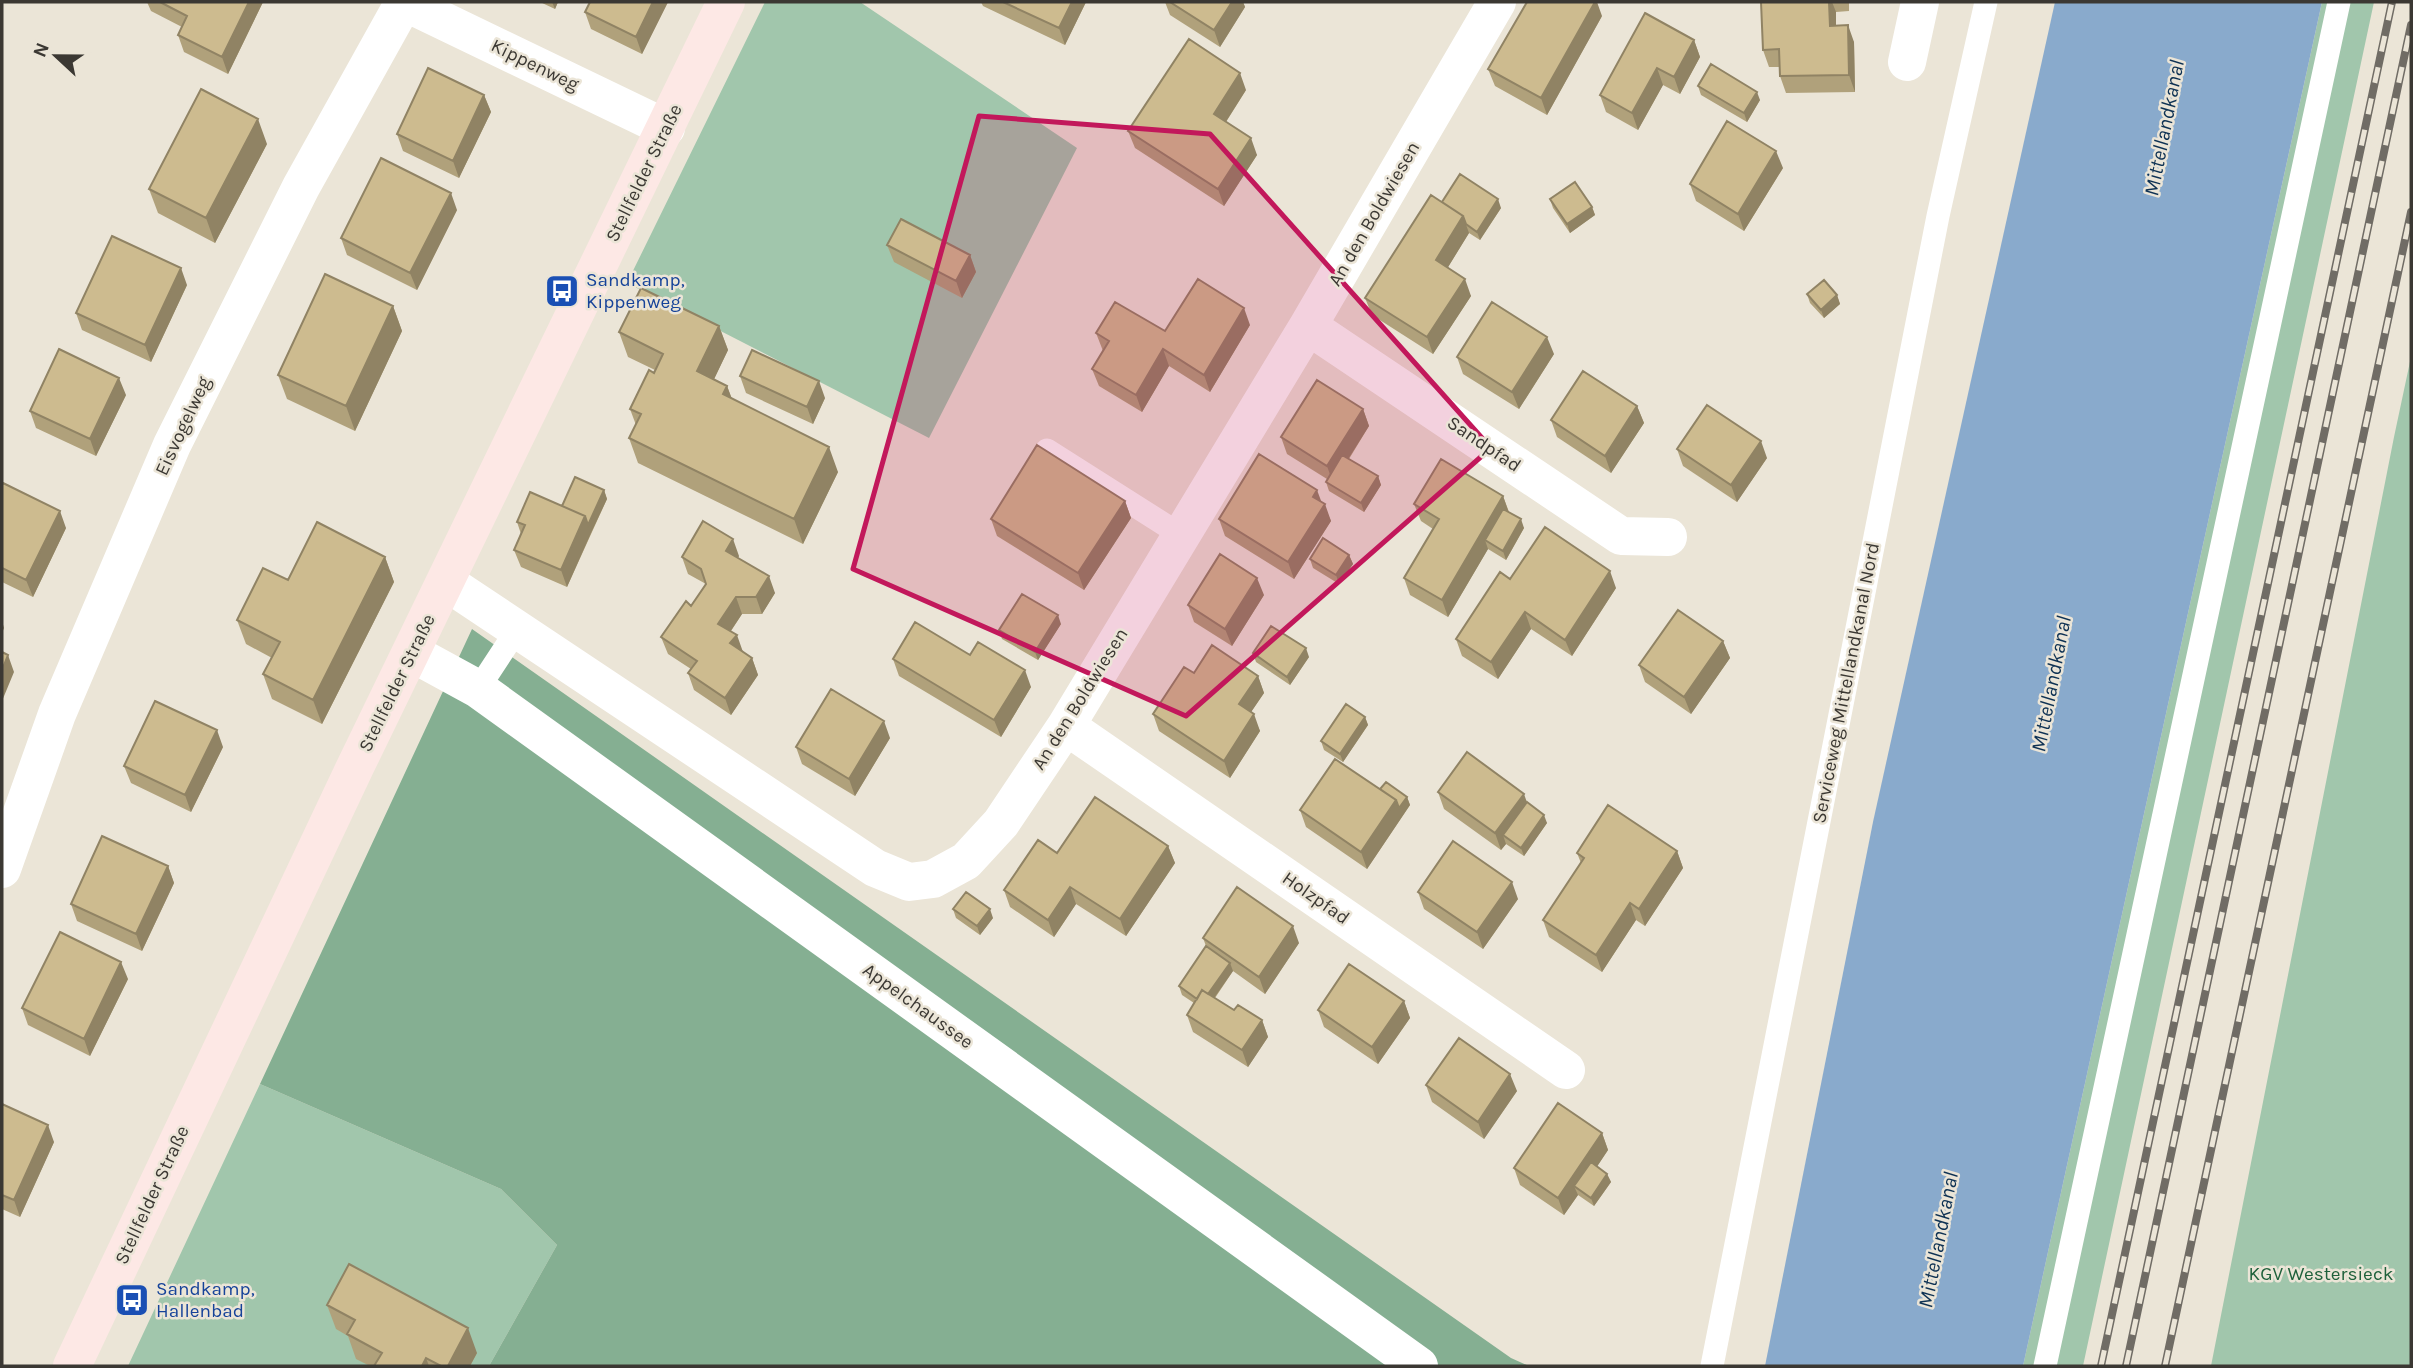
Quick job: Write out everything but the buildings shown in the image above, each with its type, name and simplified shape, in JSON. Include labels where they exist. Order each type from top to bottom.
[{"type":"street","name":"Kippenweg","points":[[404,2],[666,128]]},
{"type":"street","name":"Eisvogelweg","points":[[2,869],[57,714],[172,445],[301,187],[404,2]]},
{"type":"street","name":"Stellfelder Straße","points":[[72,1366],[356,765],[726,2]]},
{"type":"street","name":"An den Boldwiesen","points":[[446,582],[875,868],[909,881],[933,879],[966,861],[1001,823],[1066,726],[1308,326],[1497,2]]},
{"type":"street","points":[[1907,62],[1920,2]]},
{"type":"street","name":"Sandpfad","points":[[1308,326],[1621,536],[1668,537]]},
{"type":"street","name":"Appelchaussee","points":[[412,653],[478,689],[1419,1366]]},
{"type":"street","name":"Holzpfad","points":[[1066,726],[1566,1070]]},
{"type":"lane","name":"Serviceweg Mittellandkanal Nord","points":[[1712,1366],[1938,216],[1986,2]]},
{"type":"lane","points":[[2045,1366],[2339,2]]},
{"type":"lane","points":[[1048,450],[1181,535]]},
{"type":"lane","points":[[478,689],[518,628]]},
{"type":"highlighted area","points":[[979,116],[1210,134],[1491,448],[1186,716],[853,569]]},
{"type":"green space","points":[[765,2],[860,2],[1077,148],[929,438],[627,283]]},
{"type":"green space","points":[[2322,2],[2374,2],[2083,1366],[2023,1366]]},
{"type":"green space","name":"KGV Westersieck","points":[[2411,357],[2411,1366],[2211,1366],[2394,437]]},
{"type":"green space","points":[[472,629],[1511,1358],[1529,1366],[489,1366],[557,1245],[501,1189],[260,1084]]},
{"type":"green space","points":[[260,1084],[501,1189],[557,1245],[489,1366],[128,1366]]},
{"type":"water","name":"Mittellandkanal","points":[[2055,2],[2322,2],[2023,1366],[1765,1366],[1873,822]]},
{"type":"railway","points":[[2101,1366],[2392,2]]},
{"type":"railway","points":[[2126,1366],[2411,25]]},
{"type":"railway","points":[[2165,1366],[2411,212]]},
{"type":"place","name":"Sandkamp, Kippenweg","points":[[562,291]]},
{"type":"place","name":"Sandkamp, Hallenbad","points":[[132,1300]]}]
